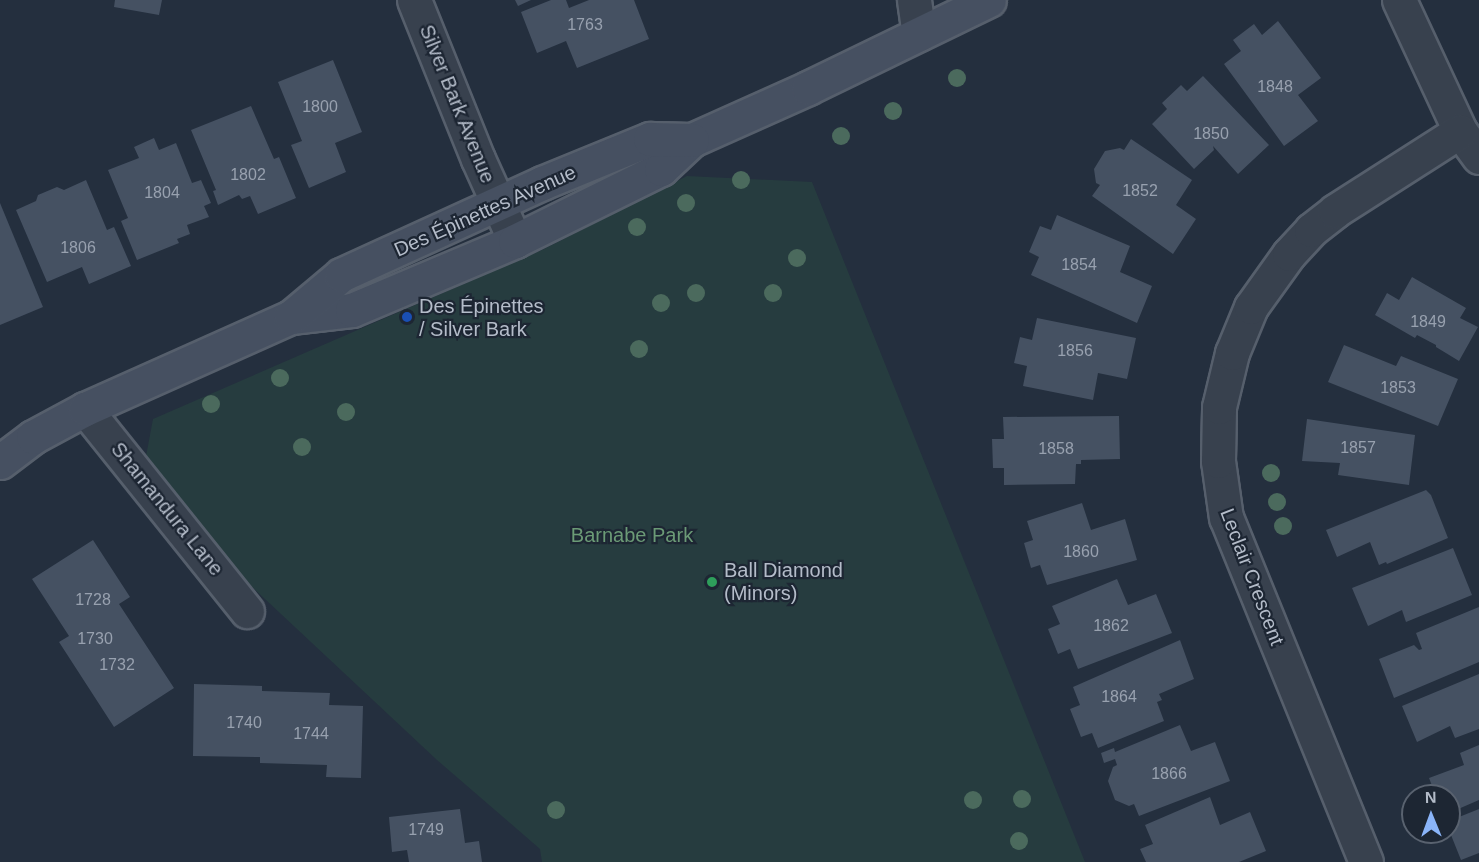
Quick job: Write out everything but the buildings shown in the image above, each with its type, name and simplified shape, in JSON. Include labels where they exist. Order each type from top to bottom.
[{"type":"street","name":"Silver Bark Avenue","points":[[414,0],[515,241]]},
{"type":"street","points":[[914,0],[919,34]]},
{"type":"street","name":"Des Épinettes Avenue","points":[[291,316],[352,310],[515,241],[661,169],[692,140],[989,0]]},
{"type":"street","points":[[1399,0],[1460,130],[1479,157]]},
{"type":"street","name":"Leclair Crescent","points":[[1366,862],[1226,518],[1218,461],[1219,407],[1232,353],[1251,307],[1289,254],[1311,230],[1335,211],[1460,130]]},
{"type":"street","name":"Des Épinettes Avenue","points":[[0,462],[33,437],[86,409],[291,316],[341,275],[498,203],[650,139],[692,140]]},
{"type":"street","name":"Shamandura Lane","points":[[86,409],[247,611]]},
{"type":"green space","name":"Barnabe Park","points":[[687,176],[812,182],[1085,862],[542,862],[540,849],[437,760],[141,483],[153,419],[544,249]]},
{"type":"place","name":"Des Épinettes / Silver Bark","points":[[407,317]]},
{"type":"place","name":"Ball Diamond (Minors)","points":[[712,582]]}]
